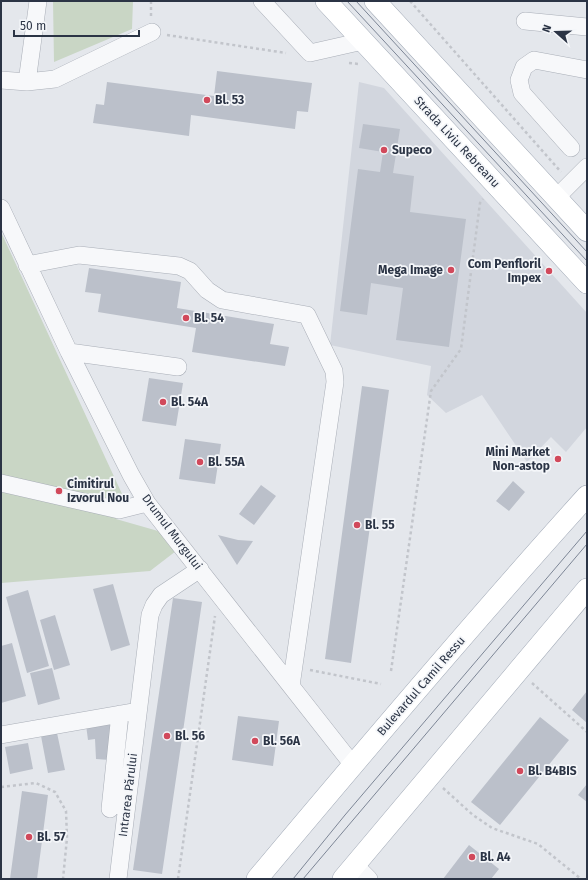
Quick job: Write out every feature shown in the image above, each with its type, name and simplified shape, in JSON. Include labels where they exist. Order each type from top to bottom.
[{"type":"main road","name":"Strada Liviu Rebreanu","points":[[326,1],[587,284]]},
{"type":"main road","points":[[375,1],[587,231]]},
{"type":"main road","name":"Bulevardul Camil Ressu","points":[[257,879],[508,584],[587,496]]},
{"type":"main road","points":[[356,874],[430,776],[587,589]]},
{"type":"street","points":[[27,82],[38,1]]},
{"type":"street","points":[[262,1],[310,53],[363,41]]},
{"type":"street","points":[[525,21],[587,27]]},
{"type":"street","points":[[1,80],[27,82],[56,79],[152,32]]},
{"type":"street","points":[[571,148],[522,93],[518,80],[524,68],[534,60],[587,70]]},
{"type":"street","points":[[556,198],[587,168]]},
{"type":"street","name":"Drumul Murgului","points":[[1,208],[69,352],[131,475],[147,503],[353,765]]},
{"type":"street","points":[[27,264],[79,255],[179,266],[190,271],[207,290],[222,300],[307,315],[334,371],[335,382],[292,686]]},
{"type":"street","points":[[69,352],[178,367]]},
{"type":"street","points":[[1,483],[119,510],[147,503]]},
{"type":"street","name":"Intrarea Părului","points":[[118,879],[150,615],[154,605],[161,595],[200,569]]},
{"type":"street","points":[[1,735],[138,711]]},
{"type":"street","points":[[110,809],[120,714]]},
{"type":"path","points":[[151,1],[152,32],[293,54]]},
{"type":"path","points":[[410,1],[571,183]]},
{"type":"path","points":[[348,63],[389,69]]},
{"type":"path","points":[[391,671],[431,391],[462,349],[480,203],[494,182]]},
{"type":"path","points":[[178,879],[218,592]]},
{"type":"path","points":[[294,666],[381,684]]},
{"type":"path","points":[[518,671],[587,732]]},
{"type":"path","points":[[430,776],[473,815],[492,828],[538,844],[581,879]]},
{"type":"path","points":[[1,787],[36,782],[55,792],[66,811],[67,838],[62,879]]},
{"type":"shaded area","points":[[359,82],[384,88],[587,313],[587,427],[566,452],[551,437],[527,462],[482,395],[446,413],[427,395],[431,366],[330,345]]},
{"type":"green space","points":[[53,1],[133,1],[132,29],[54,62]]},
{"type":"green space","points":[[1,232],[123,496],[116,519],[165,533],[176,551],[150,571],[1,583]]},
{"type":"building","name":"Bl. 53","points":[[217,71],[312,83],[308,112],[297,111],[295,129],[191,115],[189,136],[93,123],[96,104],[104,105],[107,82],[214,96]]},
{"type":"building","points":[[363,124],[400,129],[393,173],[414,176],[410,212],[466,219],[449,347],[396,340],[403,288],[371,283],[367,315],[340,311],[358,169],[380,172],[383,152],[359,148]]},
{"type":"building","name":"Bl. 54","points":[[89,268],[181,282],[177,308],[274,324],[270,344],[289,347],[285,366],[192,352],[196,328],[98,312],[101,294],[85,292]]},
{"type":"building","name":"Bl. 54A","points":[[149,378],[183,383],[176,426],[142,421]]},
{"type":"building","name":"Bl. 55","points":[[362,386],[389,390],[351,663],[325,659]]},
{"type":"building","name":"Bl. 55A","points":[[185,439],[221,444],[215,484],[179,479]]},
{"type":"building","points":[[513,481],[525,492],[509,511],[496,501]]},
{"type":"building","points":[[261,485],[276,496],[254,525],[239,514]]},
{"type":"building","points":[[218,535],[238,540],[253,541],[237,565]]},
{"type":"building","points":[[113,584],[130,645],[111,651],[93,589]]},
{"type":"building","points":[[28,590],[49,666],[27,673],[6,597]]},
{"type":"building","name":"Bl. 56","points":[[173,598],[202,602],[162,874],[133,870]]},
{"type":"building","points":[[55,615],[70,665],[54,670],[40,620]]},
{"type":"building","points":[[12,643],[26,696],[1,703],[1,646]]},
{"type":"building","points":[[52,668],[60,699],[38,705],[30,673]]},
{"type":"building","points":[[587,691],[587,723],[572,710]]},
{"type":"building","name":"Bl. 56A","points":[[238,716],[279,721],[273,766],[232,760]]},
{"type":"building","name":"Bl. B4BIS","points":[[540,717],[569,740],[500,825],[471,802]]},
{"type":"building","points":[[112,720],[110,760],[96,759],[95,739],[88,740],[86,725]]},
{"type":"building","points":[[57,733],[65,770],[48,773],[41,736]]},
{"type":"building","points":[[28,743],[33,769],[10,774],[5,747]]},
{"type":"building","points":[[587,784],[587,802],[578,795]]},
{"type":"building","name":"Bl. 57","points":[[22,791],[48,795],[37,879],[10,879]]},
{"type":"building","name":"Bl. A4","points":[[469,845],[499,869],[491,879],[443,879]]},
{"type":"tram line","points":[[347,1],[587,261]]},
{"type":"tram line","points":[[356,1],[587,252]]},
{"type":"tram line","points":[[293,879],[345,815],[587,531]]},
{"type":"tram line","points":[[303,879],[587,544]]},
{"type":"place","name":"Bl. 53","points":[[207,100]]},
{"type":"place","name":"Supeco","points":[[384,150]]},
{"type":"place","name":"Mega Image","points":[[451,270]]},
{"type":"place","name":"Com Penfloril Impex","points":[[549,271]]},
{"type":"place","name":"Bl. 54","points":[[186,318]]},
{"type":"place","name":"Bl. 54A","points":[[163,402]]},
{"type":"place","name":"Mini Market Non-astop","points":[[558,459]]},
{"type":"place","name":"Bl. 55A","points":[[200,462]]},
{"type":"place","name":"Cimitirul Izvorul Nou","points":[[59,491]]},
{"type":"place","name":"Bl. 55","points":[[357,525]]},
{"type":"place","name":"Bl. 56","points":[[167,736]]},
{"type":"place","name":"Bl. 56A","points":[[255,741]]},
{"type":"place","name":"Bl. B4BIS","points":[[520,771]]},
{"type":"place","name":"Bl. 57","points":[[29,837]]},
{"type":"place","name":"Bl. A4","points":[[472,857]]}]
